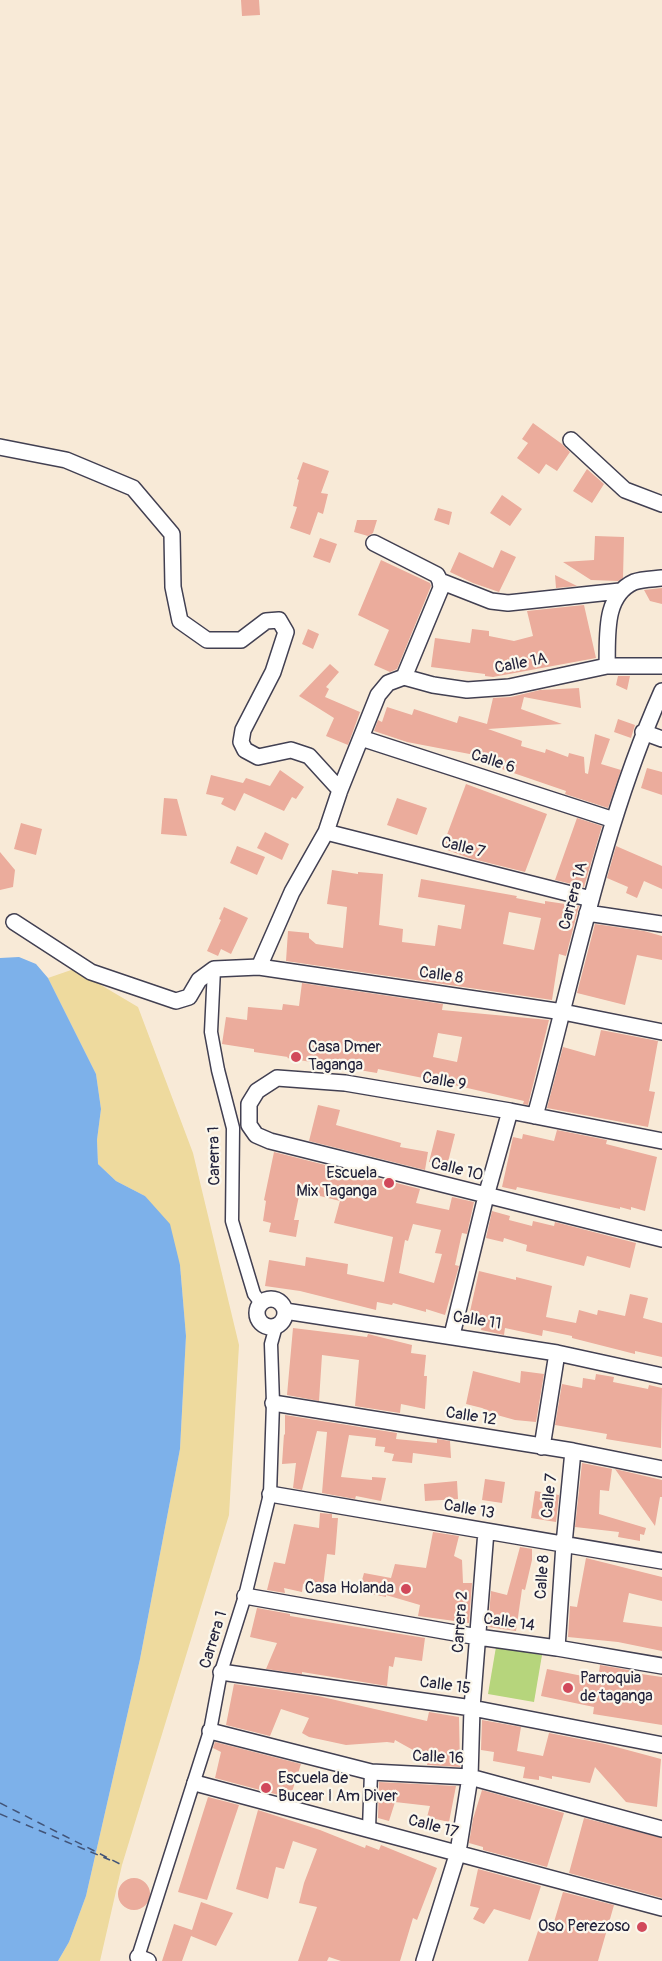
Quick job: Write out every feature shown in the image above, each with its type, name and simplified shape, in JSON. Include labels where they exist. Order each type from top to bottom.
[{"type":"street","points":[[571,440],[625,490],[662,504]]},
{"type":"street","points":[[0,447],[66,460],[133,488],[172,534],[173,587],[180,621],[207,640],[241,640],[266,621],[279,620],[286,632],[273,672],[243,730],[241,742],[245,750],[258,757],[291,750],[309,756],[340,790]]},
{"type":"street","points":[[259,967],[292,892],[326,832],[340,790],[378,695],[388,683],[404,677],[441,588],[437,575],[374,543]]},
{"type":"street","points":[[440,581],[491,601],[508,603],[620,591],[635,582],[662,578]]},
{"type":"street","points":[[607,666],[609,612],[620,591]]},
{"type":"street","name":"Calle 1A","points":[[404,677],[466,690],[509,687],[607,666],[662,666]]},
{"type":"street","name":"Carrera 1A","points":[[535,1116],[589,906],[614,820],[644,732],[662,691]]},
{"type":"street","points":[[644,732],[662,739]]},
{"type":"street","name":"Calle 6","points":[[362,738],[614,820]]},
{"type":"street","name":"Calle 7","points":[[326,832],[589,906]]},
{"type":"street","points":[[589,906],[662,924]]},
{"type":"street","points":[[14,922],[91,972],[176,1001],[189,997],[199,980],[214,969]]},
{"type":"street","name":"Calle 8","points":[[214,969],[259,967],[563,1012],[662,1032]]},
{"type":"street","name":"Carerra 1","points":[[214,969],[211,1032],[233,1128],[232,1221],[254,1294],[261,1303]]},
{"type":"street","name":"Calle 9","points":[[249,1125],[249,1104],[257,1091],[277,1078],[345,1083],[510,1111],[662,1141]]},
{"type":"street","points":[[452,1335],[486,1196],[510,1111]]},
{"type":"street","name":"Calle 10","points":[[249,1125],[256,1135],[270,1141],[662,1239]]},
{"type":"street","points":[[274,1299],[282,1305],[285,1311],[282,1321],[276,1326],[267,1326],[259,1320],[257,1311],[261,1303],[274,1299]]},
{"type":"street","name":"Calle 11","points":[[285,1311],[557,1353],[662,1376]]},
{"type":"street","name":"Carrera 1","points":[[143,1959],[210,1731],[221,1672],[245,1596],[270,1494],[273,1403],[271,1344],[276,1326]]},
{"type":"street","points":[[542,1447],[557,1353]]},
{"type":"street","name":"Calle 12","points":[[273,1403],[573,1451],[662,1468]]},
{"type":"street","name":"Calle 7","points":[[564,1544],[573,1451]]},
{"type":"street","name":"Calle 13","points":[[270,1494],[662,1561]]},
{"type":"street","name":"Carrera 2","points":[[424,1961],[458,1852],[470,1778],[472,1708],[486,1531]]},
{"type":"street","name":"Calle 8","points":[[557,1648],[564,1544]]},
{"type":"street","name":"Calle 14","points":[[245,1596],[478,1637],[662,1666]]},
{"type":"street","name":"Calle 15","points":[[221,1672],[472,1708],[662,1745]]},
{"type":"street","name":"Calle 16","points":[[210,1731],[371,1772],[470,1778],[662,1830]]},
{"type":"street","points":[[369,1829],[371,1772]]},
{"type":"street","name":"Calle 17","points":[[195,1783],[662,1908]]},
{"type":"green space","points":[[496,1647],[542,1655],[534,1702],[488,1694]]},
{"type":"sand","points":[[74,969],[138,1007],[193,1153],[239,1345],[229,1515],[122,1865],[100,1961],[58,1961],[69,1942],[86,1896],[140,1659],[180,1449],[186,1336],[180,1265],[145,1196],[116,1181],[98,1164],[97,1140],[101,1109],[96,1074],[48,978]]},
{"type":"water","points":[[19,957],[36,964],[48,978],[96,1074],[101,1109],[97,1140],[98,1164],[116,1181],[145,1196],[170,1224],[180,1265],[186,1336],[180,1449],[140,1659],[86,1896],[69,1942],[58,1961],[0,1961],[0,958]]},
{"type":"building","points":[[241,0],[259,0],[260,15],[242,16]]},
{"type":"building","points":[[533,423],[570,452],[557,471],[546,464],[539,474],[517,458],[528,443],[522,439]]},
{"type":"building","points":[[303,462],[329,471],[321,493],[328,494],[323,514],[318,512],[310,535],[290,528],[297,507],[293,506],[299,480],[297,479]]},
{"type":"building","points":[[587,469],[604,484],[592,503],[573,491]]},
{"type":"building","points":[[502,495],[522,509],[510,526],[490,513]]},
{"type":"building","points":[[438,508],[452,512],[449,525],[434,520]]},
{"type":"building","points":[[357,520],[377,520],[373,533],[368,536],[354,532]]},
{"type":"building","points":[[595,536],[624,537],[623,578],[618,581],[591,580],[563,562],[594,560]]},
{"type":"building","points":[[320,538],[337,544],[330,563],[313,557]]},
{"type":"building","points":[[501,550],[516,557],[499,592],[450,572],[459,552],[493,568]]},
{"type":"building","points":[[381,560],[430,583],[431,586],[397,669],[390,672],[374,665],[389,630],[358,615]]},
{"type":"building","points":[[555,575],[577,586],[556,588]]},
{"type":"building","points":[[662,588],[662,604],[650,601],[644,590]]},
{"type":"building","points":[[584,605],[596,658],[493,677],[431,667],[435,638],[470,643],[472,629],[489,631],[489,636],[514,641],[533,636],[527,611]]},
{"type":"building","points":[[308,629],[319,634],[313,649],[302,644]]},
{"type":"building","points":[[330,664],[339,672],[326,687],[329,689],[325,697],[360,712],[348,745],[326,736],[334,718],[299,696]]},
{"type":"building","points":[[618,676],[630,676],[627,690],[616,685]]},
{"type":"building","points":[[579,688],[581,708],[524,697],[521,709],[562,724],[488,729],[522,741],[521,746],[545,753],[546,749],[568,757],[569,753],[584,757],[585,773],[588,774],[595,734],[610,739],[601,764],[621,770],[608,808],[496,767],[497,762],[480,756],[407,742],[374,731],[378,720],[382,722],[387,707],[412,715],[414,709],[457,723],[459,716],[487,724],[493,698],[511,697],[540,690]]},
{"type":"building","points":[[618,719],[635,725],[631,738],[614,732]]},
{"type":"building","points":[[647,768],[662,772],[662,795],[641,788]]},
{"type":"building","points":[[280,770],[304,787],[296,799],[292,797],[284,811],[244,793],[235,811],[221,804],[224,798],[206,794],[211,775],[243,783],[246,778],[270,786]]},
{"type":"building","points":[[466,784],[547,814],[525,872],[469,858],[442,848]]},
{"type":"building","points":[[164,798],[177,799],[187,836],[161,834]]},
{"type":"building","points":[[397,798],[427,808],[417,835],[387,825]]},
{"type":"building","points":[[577,818],[602,826],[584,887],[555,880]]},
{"type":"building","points":[[21,823],[42,829],[36,855],[14,849]]},
{"type":"building","points":[[265,832],[289,844],[282,860],[257,848]]},
{"type":"building","points":[[237,846],[265,857],[257,875],[230,863]]},
{"type":"building","points":[[616,846],[662,866],[662,889],[644,881],[637,898],[626,893],[628,887],[607,878]]},
{"type":"building","points":[[0,852],[15,870],[13,887],[0,890]]},
{"type":"building","points":[[332,870],[358,874],[358,872],[383,874],[379,925],[403,929],[402,942],[435,946],[438,925],[461,929],[465,905],[418,897],[421,879],[517,896],[516,898],[545,904],[545,901],[579,906],[566,956],[559,954],[552,1000],[286,961],[288,931],[309,933],[309,938],[316,944],[343,948],[347,907],[327,904]],"holes":[[[509,912],[541,918],[534,950],[503,944]]]},
{"type":"building","points":[[224,907],[248,918],[231,954],[221,949],[218,956],[207,951],[221,920],[219,919]]},
{"type":"building","points":[[595,924],[662,936],[662,960],[637,955],[625,1005],[577,993]]},
{"type":"building","points":[[302,983],[443,1004],[442,1010],[549,1020],[528,1105],[523,1104],[524,1101],[378,1069],[377,1073],[254,1052],[254,1049],[222,1044],[226,1017],[247,1020],[248,1007],[282,1010],[283,1004],[299,1006]],"holes":[[[438,1033],[462,1037],[457,1062],[433,1057]]]},
{"type":"building","points":[[601,1030],[658,1041],[649,1091],[655,1092],[648,1127],[547,1108],[563,1047],[595,1056]]},
{"type":"building","points":[[318,1105],[340,1110],[336,1125],[401,1143],[400,1147],[428,1152],[425,1170],[309,1141]]},
{"type":"building","points":[[437,1130],[455,1134],[447,1166],[429,1162]]},
{"type":"building","points":[[557,1130],[607,1140],[606,1144],[657,1157],[645,1211],[631,1207],[631,1210],[620,1207],[620,1209],[517,1187],[516,1190],[502,1187],[513,1137],[522,1139],[523,1134],[554,1141]]},
{"type":"building","points":[[274,1152],[420,1189],[416,1203],[449,1210],[452,1197],[474,1202],[467,1234],[462,1233],[455,1265],[459,1266],[445,1315],[393,1303],[392,1305],[377,1302],[376,1310],[300,1291],[265,1286],[269,1260],[305,1266],[306,1257],[348,1264],[347,1274],[384,1282],[393,1237],[334,1223],[340,1201],[300,1191],[294,1220],[299,1220],[296,1237],[269,1232],[271,1223],[263,1221],[266,1201],[264,1200]],"holes":[[[413,1224],[441,1230],[435,1253],[442,1254],[434,1283],[399,1273],[405,1240],[408,1241]]]},
{"type":"building","points":[[492,1211],[510,1216],[509,1220],[532,1226],[533,1221],[554,1226],[555,1222],[636,1243],[630,1268],[587,1256],[584,1266],[526,1251],[527,1245],[504,1238],[503,1242],[486,1238]]},
{"type":"building","points":[[479,1271],[552,1286],[546,1317],[576,1323],[579,1310],[597,1315],[598,1310],[625,1316],[630,1294],[648,1298],[643,1318],[662,1323],[662,1357],[635,1351],[635,1354],[543,1330],[542,1336],[505,1328],[504,1335],[481,1330],[483,1320],[469,1316]]},
{"type":"building","points":[[293,1328],[367,1337],[368,1334],[412,1345],[411,1353],[426,1355],[425,1409],[401,1404],[400,1413],[355,1406],[359,1360],[322,1355],[319,1401],[287,1395]]},
{"type":"building","points":[[473,1371],[520,1383],[521,1371],[544,1374],[536,1422],[515,1420],[466,1404]]},
{"type":"building","points":[[596,1374],[614,1377],[613,1382],[648,1389],[649,1385],[662,1388],[661,1448],[606,1439],[607,1434],[555,1425],[562,1384],[582,1388],[583,1378],[595,1380]]},
{"type":"building","points":[[285,1415],[397,1433],[396,1439],[437,1443],[437,1439],[450,1441],[451,1458],[413,1453],[412,1463],[392,1461],[394,1454],[384,1452],[385,1447],[375,1446],[376,1438],[349,1435],[341,1477],[372,1480],[372,1477],[386,1478],[381,1501],[322,1493],[327,1432],[317,1431],[302,1490],[293,1488],[296,1463],[282,1464]]},
{"type":"building","points":[[582,1463],[612,1469],[609,1491],[600,1490],[599,1514],[646,1528],[644,1535],[640,1534],[640,1541],[618,1537],[619,1532],[575,1527]]},
{"type":"building","points":[[615,1469],[662,1480],[662,1497],[660,1497],[655,1526]]},
{"type":"building","points":[[485,1479],[505,1482],[502,1503],[482,1500]]},
{"type":"building","points":[[457,1481],[458,1499],[425,1501],[424,1484]]},
{"type":"building","points":[[535,1491],[559,1495],[556,1522],[531,1518]]},
{"type":"building","points":[[320,1513],[332,1514],[332,1518],[338,1518],[335,1555],[327,1554],[323,1587],[303,1584],[302,1592],[284,1588],[285,1593],[267,1590],[274,1562],[285,1564],[294,1524],[319,1528]]},
{"type":"building","points":[[433,1532],[459,1536],[454,1556],[462,1560],[463,1583],[472,1583],[469,1623],[418,1616],[420,1605],[386,1595],[386,1597],[359,1591],[364,1573],[391,1578],[395,1564],[426,1568]]},
{"type":"building","points":[[520,1547],[532,1549],[532,1560],[525,1590],[522,1589],[516,1631],[488,1627],[491,1591],[507,1595]]},
{"type":"building","points":[[586,1558],[662,1577],[662,1601],[629,1593],[623,1622],[662,1627],[662,1651],[618,1642],[568,1637],[570,1606],[577,1607]]},
{"type":"building","points":[[257,1608],[290,1614],[290,1616],[425,1638],[422,1661],[395,1657],[393,1667],[389,1666],[387,1686],[302,1672],[302,1674],[266,1669],[277,1643],[250,1637]]},
{"type":"building","points":[[600,1665],[662,1677],[662,1725],[593,1714],[594,1707],[541,1696],[547,1669],[598,1679]]},
{"type":"building","points":[[234,1684],[318,1696],[427,1721],[429,1712],[459,1717],[460,1767],[427,1765],[429,1755],[422,1755],[395,1740],[394,1743],[346,1745],[309,1737],[302,1733],[309,1718],[281,1709],[270,1736],[226,1725]]},
{"type":"building","points":[[482,1720],[521,1727],[517,1751],[543,1756],[549,1733],[605,1744],[661,1759],[657,1807],[626,1802],[595,1767],[590,1783],[552,1776],[552,1779],[539,1776],[539,1780],[523,1778],[525,1767],[493,1761],[494,1752],[481,1750]]},
{"type":"building","points":[[215,1742],[301,1764],[290,1798],[215,1778],[221,1752],[213,1748]]},
{"type":"building","points":[[379,1782],[456,1786],[449,1822],[427,1817],[430,1806],[395,1802],[389,1821],[378,1818]]},
{"type":"building","points":[[482,1790],[564,1813],[547,1867],[483,1850],[483,1847],[469,1843],[473,1819]]},
{"type":"building","points":[[208,1797],[239,1805],[207,1900],[178,1892]]},
{"type":"building","points":[[258,1810],[320,1830],[365,1848],[366,1845],[379,1850],[381,1845],[437,1868],[417,1920],[413,1918],[400,1961],[341,1961],[329,1957],[327,1961],[298,1961],[317,1907],[299,1903],[317,1849],[293,1841],[284,1869],[276,1867],[268,1899],[236,1889]]},
{"type":"building","points":[[584,1818],[662,1838],[662,1898],[569,1873]]},
{"type":"building","points":[[478,1869],[541,1886],[530,1920],[494,1909],[484,1924],[473,1919],[479,1908],[470,1906]]},
{"type":"building","points":[[134,1878],[146,1882],[150,1894],[146,1906],[134,1910],[122,1906],[118,1894],[122,1882]]},
{"type":"building","points":[[563,1892],[614,1905],[598,1961],[528,1961],[539,1928],[551,1932]]},
{"type":"building","points":[[201,1902],[233,1913],[216,1946],[191,1936],[182,1961],[162,1961],[174,1924],[192,1930]]},
{"type":"ferry route","points":[[0,1803],[122,1865]]},
{"type":"ferry route","points":[[0,1814],[110,1860]]},
{"type":"place","name":"Casa Dmer Taganga","points":[[296,1057]]},
{"type":"place","name":"Escuela Mix Taganga","points":[[389,1183]]},
{"type":"place","name":"Casa Holanda","points":[[406,1589]]},
{"type":"place","name":"Parroquia de taganga","points":[[568,1688]]},
{"type":"place","name":"Escuela de Bucear I Am Diver","points":[[266,1788]]},
{"type":"place","name":"Oso Perezoso","points":[[642,1927]]}]
